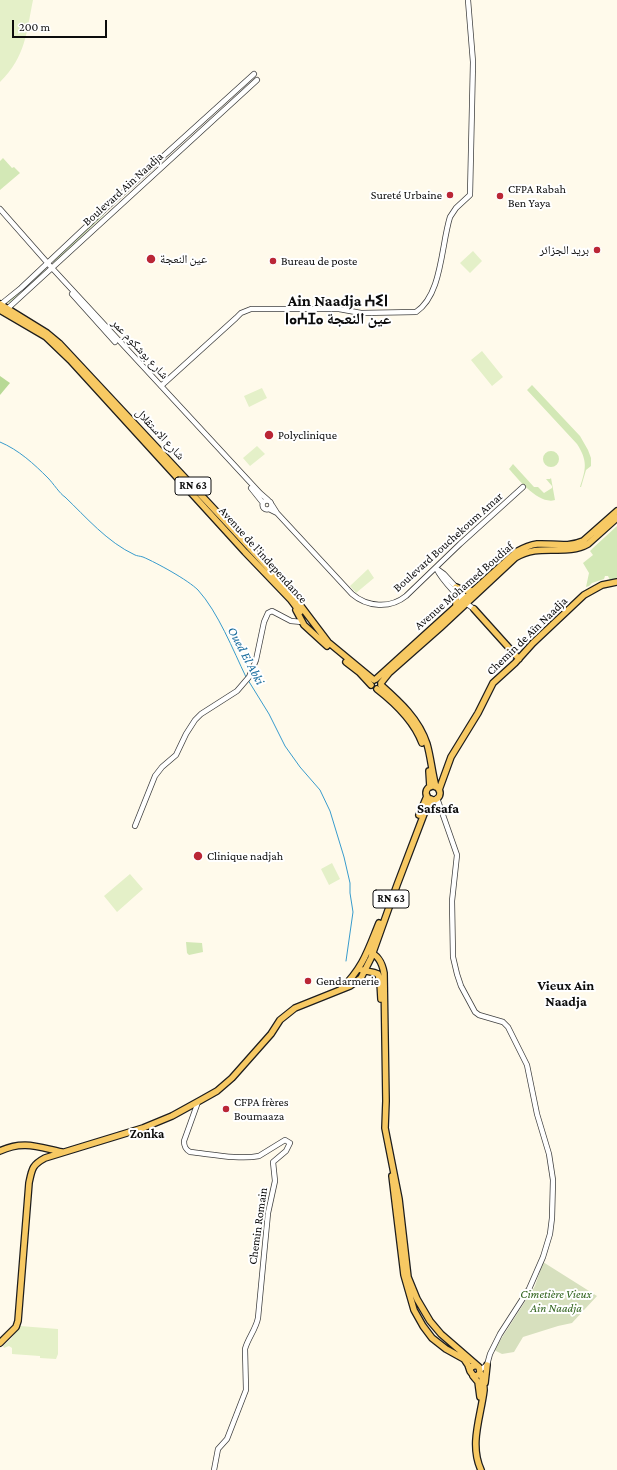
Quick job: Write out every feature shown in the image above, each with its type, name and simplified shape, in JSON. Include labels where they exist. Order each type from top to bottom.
[{"type":"main road","name":"Avenue de l'independance","points":[[2,307],[46,338],[70,360],[291,600],[331,649],[359,672],[377,684]]},
{"type":"main road","name":"شارع الاستقلال","points":[[2,307],[47,333],[59,342],[291,593],[306,620],[328,642],[377,684]]},
{"type":"main road","name":"Avenue Mohamed Boudiaf","points":[[377,684],[456,606],[466,601],[473,591],[516,552],[538,544],[564,546],[577,544],[583,541],[617,512]]},
{"type":"main road","name":"Avenue Mohamed Boudiaf","points":[[377,684],[466,601],[515,558],[535,550],[566,550],[582,547],[588,544],[617,518]]},
{"type":"main road","name":"Chemin de Aïn Naadja","points":[[435,788],[478,713],[488,690],[493,683],[533,643],[584,596],[602,585],[617,582]]},
{"type":"main road","points":[[456,606],[456,590],[473,591]]},
{"type":"main road","points":[[474,609],[518,658]]},
{"type":"main road","name":"RN 63","points":[[377,684],[416,730],[424,747],[430,774],[435,788]]},
{"type":"main road","name":"RN 63","points":[[377,684],[410,714],[420,729],[427,745],[435,788]]},
{"type":"main road","points":[[422,776],[430,774]]},
{"type":"main road","points":[[435,788],[439,794],[432,798],[426,792],[435,788]]},
{"type":"main road","name":"RN 63","points":[[0,1343],[16,1327],[18,1321],[29,1183],[31,1172],[36,1163],[62,1152],[143,1128],[172,1116],[198,1102],[217,1091],[232,1078],[271,1034],[280,1020],[294,1008],[354,984],[361,978],[365,971],[396,885],[432,798]]},
{"type":"main road","points":[[371,952],[381,962],[384,973],[386,1095],[385,1128],[408,1277],[417,1299],[430,1320],[441,1334],[479,1368],[484,1389]]},
{"type":"main road","name":"RN 63","points":[[341,989],[352,979],[371,952]]},
{"type":"main road","points":[[359,969],[378,974],[380,982],[383,1093],[382,1132],[394,1179]]},
{"type":"main road","points":[[0,1151],[20,1144],[62,1152]]},
{"type":"main road","points":[[397,1198],[404,1275],[414,1310],[432,1338],[446,1349],[464,1359],[471,1373],[478,1382],[480,1391],[473,1443],[475,1458],[480,1470]]},
{"type":"main road","points":[[480,1470],[477,1459],[476,1437],[487,1363]]},
{"type":"main road","points":[[471,1373],[472,1366],[479,1368]]},
{"type":"main road","points":[[471,1373],[478,1375],[479,1368]]},
{"type":"street","points":[[161,386],[236,318],[247,311],[258,308],[338,309],[361,313],[416,312],[422,308],[434,288],[450,217],[456,208],[470,195],[472,62],[468,0]]},
{"type":"street","name":"Boulevard Ain Naadja","points":[[2,307],[254,74]]},
{"type":"street","name":"Boulevard Ain Naadja","points":[[2,307],[51,269],[257,80]]},
{"type":"street","name":"شارع بوشكوم عمر","points":[[0,209],[51,269],[255,488],[271,502],[270,507]]},
{"type":"street","points":[[0,214],[47,264]]},
{"type":"street","points":[[51,269],[254,491],[263,503],[264,509],[270,507]]},
{"type":"street","name":"Boulevard Bouchekoum Amar","points":[[270,507],[352,594],[360,600],[371,604],[382,605],[401,600],[523,487]]},
{"type":"street","points":[[263,503],[268,500]]},
{"type":"street","points":[[442,561],[444,574]]},
{"type":"street","points":[[436,568],[444,574],[456,590]]},
{"type":"street","points":[[436,568],[440,575],[474,609]]},
{"type":"street","points":[[135,826],[155,776],[162,767],[176,755],[186,734],[195,720],[201,714],[232,695],[243,685],[252,672],[266,615],[272,611],[291,621],[306,620]]},
{"type":"street","points":[[432,798],[457,855],[452,900],[453,956],[459,980],[475,1012],[499,1020],[508,1027],[527,1065],[537,1114],[548,1150],[553,1182],[550,1234],[543,1257],[529,1289],[500,1334],[487,1363],[479,1368]]},
{"type":"street","name":"Chemin Romain","points":[[198,1102],[184,1141],[184,1146],[190,1152],[255,1157],[285,1140],[290,1143],[286,1151],[273,1162],[275,1181],[268,1213],[257,1325],[247,1343],[246,1349],[246,1390],[227,1439],[218,1449],[214,1470]]},
{"type":"green space","points":[[0,0],[33,0],[24,44],[20,54],[9,72],[0,82]]},
{"type":"green space","points":[[3,158],[12,168],[14,167],[20,173],[0,190],[0,161]]},
{"type":"green space","points":[[103,214],[104,215],[54,263],[53,262]]},
{"type":"green space","points":[[473,251],[482,261],[470,273],[460,263]]},
{"type":"green space","points":[[45,268],[46,269],[9,303],[8,302]]},
{"type":"green space","points":[[482,351],[503,377],[492,386],[471,360]]},
{"type":"green space","points":[[0,376],[10,383],[0,395]]},
{"type":"green space","points":[[532,385],[580,436],[588,450],[591,458],[591,466],[586,470],[581,487],[585,465],[581,450],[527,390]]},
{"type":"green space","points":[[262,388],[267,398],[249,407],[244,396]]},
{"type":"green space","points":[[257,446],[265,454],[250,466],[243,458]]},
{"type":"green space","points":[[551,451],[557,453],[559,459],[557,465],[551,467],[545,465],[543,459],[545,453]]},
{"type":"green space","points":[[513,464],[534,487],[538,487],[544,493],[552,488],[546,479],[551,478],[555,500],[549,501],[542,499],[529,490],[509,469]]},
{"type":"green space","points":[[617,526],[617,579],[610,580],[608,576],[605,576],[604,579],[592,583],[586,587],[589,573],[583,563],[593,555],[590,551]]},
{"type":"green space","points":[[368,569],[374,578],[356,593],[350,586]]},
{"type":"green space","points":[[332,863],[340,879],[329,885],[321,869]]},
{"type":"green space","points":[[130,874],[143,889],[117,912],[104,896]]},
{"type":"green space","points":[[186,942],[202,943],[203,952],[189,955],[187,953]]},
{"type":"green space","name":"Cimetière Vieux Ain Naadja","points":[[543,1262],[597,1296],[572,1323],[523,1337],[514,1352],[502,1354],[494,1350],[535,1286]]},
{"type":"green space","points":[[20,1326],[58,1329],[58,1354],[56,1359],[12,1354],[12,1348],[9,1346],[4,1348],[3,1346],[11,1339]]},
{"type":"waterway","name":"Oued El Abki","points":[[0,442],[14,449],[32,463],[89,521],[115,543],[125,550],[143,557],[172,572],[198,590],[219,620],[246,677]]},
{"type":"waterway","name":"Oued El Abki","points":[[248,680],[269,714],[285,746],[300,767],[320,790],[330,811],[350,883],[353,912],[346,961]]},
{"type":"place","name":"Sureté Urbaine","points":[[450,195]]},
{"type":"place","name":"CFPA Rabah Ben Yaya","points":[[500,196]]},
{"type":"place","name":"بريد الجزائر","points":[[597,250]]},
{"type":"place","name":"عين النعجة","points":[[151,259]]},
{"type":"place","name":"Bureau de poste","points":[[273,261]]},
{"type":"place","name":"Polyclinique","points":[[269,435]]},
{"type":"place","name":"Clinique nadjah","points":[[198,856]]},
{"type":"place","name":"Gendarmerie","points":[[308,981]]},
{"type":"place","name":"CFPA frères Boumaaza","points":[[226,1109]]},
{"type":"district","name":"Ain Naadja ⵄⵉⵏ ⵏⴰⵄⵊⴰ عين النعجة","points":[[338,310]]},
{"type":"district","name":"Safsafa","points":[[438,809]]},
{"type":"district","name":"Vieux Ain Naadja","points":[[566,994]]},
{"type":"district","name":"Zonka","points":[[147,1134]]}]
